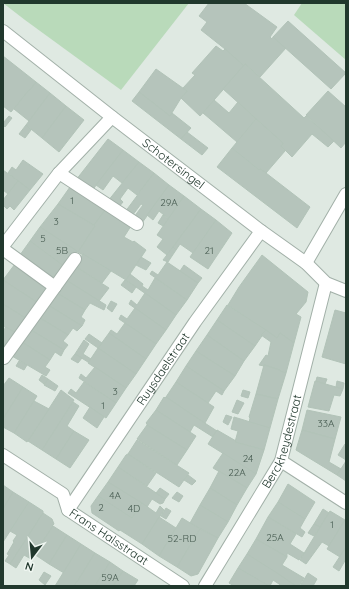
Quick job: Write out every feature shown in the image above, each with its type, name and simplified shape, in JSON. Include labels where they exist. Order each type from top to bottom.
[{"type":"street","name":"Schotersingel","points":[[3,31],[112,117],[306,263],[326,283],[346,291]]},
{"type":"street","points":[[55,287],[3,248],[59,173],[112,117]]},
{"type":"street","points":[[59,173],[137,224]]},
{"type":"street","points":[[306,263],[346,194]]},
{"type":"street","name":"Ruysdaelstraat","points":[[68,510],[195,322],[262,231]]},
{"type":"street","points":[[4,358],[75,259]]},
{"type":"street","name":"Berckheydestraat","points":[[205,586],[281,461],[326,283]]},
{"type":"street","name":"Frans Halsstraat","points":[[3,455],[63,494],[68,510],[183,586]]},
{"type":"street","points":[[281,461],[346,503]]},
{"type":"green space","points":[[3,3],[189,3],[121,90]]},
{"type":"green space","points":[[302,3],[346,3],[346,60],[294,15]]},
{"type":"building","points":[[209,3],[244,3],[277,27],[270,37],[272,39],[273,37],[286,48],[260,77],[245,64],[244,66],[201,30],[207,22],[199,16]]},
{"type":"building","points":[[288,21],[346,73],[331,89],[273,37]]},
{"type":"building","points":[[216,46],[223,51],[225,49],[244,66],[200,116],[181,98],[187,91],[183,88],[195,75],[192,73]]},
{"type":"building","points":[[3,56],[36,82],[11,112],[3,106]]},
{"type":"building","points":[[245,64],[304,118],[306,116],[334,141],[328,147],[312,134],[292,157],[281,146],[283,143],[223,89]]},
{"type":"building","points":[[156,69],[187,91],[170,116],[139,92]]},
{"type":"building","points":[[36,82],[50,93],[29,121],[14,109]]},
{"type":"building","points":[[328,91],[346,107],[346,142],[341,148],[306,115]]},
{"type":"building","points":[[139,92],[170,116],[172,113],[191,128],[181,139],[132,101]]},
{"type":"building","points":[[50,93],[66,106],[42,138],[26,125]]},
{"type":"building","points":[[214,100],[229,113],[238,102],[256,119],[237,142],[203,113]]},
{"type":"building","points":[[66,106],[84,120],[59,152],[42,138]]},
{"type":"building","points":[[9,116],[12,118],[5,127],[3,123]]},
{"type":"building","points":[[256,119],[283,143],[281,146],[285,151],[266,173],[260,169],[259,170],[232,148]]},
{"type":"building","points":[[26,125],[31,130],[25,138],[19,134]]},
{"type":"building","points":[[187,132],[208,148],[202,155],[181,139]]},
{"type":"building","points":[[108,139],[123,150],[91,192],[76,180]]},
{"type":"building","points":[[232,148],[259,170],[260,169],[266,173],[310,207],[297,228],[217,167]]},
{"type":"building","points":[[123,150],[139,162],[122,183],[113,176],[103,190],[96,185]]},
{"type":"building","points":[[23,160],[43,174],[30,190],[8,173],[12,167],[16,170]]},
{"type":"building","points":[[139,162],[154,173],[137,195],[128,188],[120,199],[123,202],[118,208],[108,201]]},
{"type":"building","points":[[3,170],[18,181],[8,194],[3,190]]},
{"type":"building","points":[[154,173],[169,185],[142,223],[134,217],[143,205],[141,204],[132,216],[125,212]]},
{"type":"building","points":[[18,181],[30,190],[14,210],[10,206],[7,209],[3,205],[3,200]]},
{"type":"building","points":[[169,185],[184,196],[169,219],[159,211],[153,220],[147,215]]},
{"type":"building","points":[[70,187],[106,209],[94,225],[58,204]]},
{"type":"building","points":[[184,196],[201,209],[167,255],[157,247],[163,239],[157,235]]},
{"type":"building","points":[[58,204],[95,226],[78,252],[40,227]]},
{"type":"building","points":[[201,209],[216,220],[193,253],[180,244],[176,250],[173,247]]},
{"type":"building","points":[[105,210],[131,226],[124,237],[133,242],[134,241],[146,250],[126,280],[78,252]]},
{"type":"building","points":[[163,215],[168,219],[163,226],[158,223]]},
{"type":"building","points":[[216,220],[232,233],[208,269],[190,257]]},
{"type":"building","points":[[40,227],[77,251],[65,267],[30,241]]},
{"type":"building","points":[[30,241],[65,267],[54,281],[20,255]]},
{"type":"building","points":[[173,247],[176,250],[168,262],[163,260]]},
{"type":"building","points":[[83,254],[111,271],[102,283],[75,266]]},
{"type":"building","points":[[262,255],[308,292],[306,302],[296,314],[301,317],[294,343],[280,333],[277,338],[228,305]]},
{"type":"building","points":[[141,257],[151,263],[146,270],[136,265]]},
{"type":"building","points":[[167,262],[198,283],[187,300],[150,274],[152,271],[158,275]]},
{"type":"building","points":[[15,264],[49,288],[38,303],[3,280]]},
{"type":"building","points":[[184,265],[202,278],[198,283],[180,271]]},
{"type":"building","points":[[76,267],[109,288],[99,301],[66,280]]},
{"type":"building","points":[[130,274],[148,290],[155,278],[187,300],[176,315],[126,280]]},
{"type":"building","points":[[3,280],[38,303],[27,319],[3,304]]},
{"type":"building","points":[[66,280],[106,305],[104,310],[90,303],[85,310],[57,293]]},
{"type":"building","points":[[125,280],[136,287],[132,293],[121,285]]},
{"type":"building","points":[[57,293],[85,310],[81,317],[85,320],[82,326],[48,305]]},
{"type":"building","points":[[145,293],[176,315],[166,330],[129,304],[131,300],[137,305]]},
{"type":"building","points":[[111,301],[117,304],[112,312],[107,308]]},
{"type":"building","points":[[3,304],[27,319],[16,333],[3,326]]},
{"type":"building","points":[[48,305],[82,326],[77,331],[73,328],[68,335],[40,318]]},
{"type":"building","points":[[227,305],[266,330],[255,346],[217,320]]},
{"type":"building","points":[[135,308],[166,330],[156,344],[119,319],[121,315],[127,319]]},
{"type":"building","points":[[335,310],[346,313],[346,364],[322,357]]},
{"type":"building","points":[[40,318],[68,335],[63,341],[68,345],[64,350],[31,330]]},
{"type":"building","points":[[217,320],[255,346],[244,361],[207,335]]},
{"type":"building","points":[[125,323],[156,344],[146,359],[109,333],[111,330],[117,334]]},
{"type":"building","points":[[6,327],[16,333],[3,352],[3,331]]},
{"type":"building","points":[[31,330],[64,350],[61,356],[55,352],[50,360],[22,342]]},
{"type":"building","points":[[266,330],[277,338],[280,333],[294,343],[286,373],[264,365],[259,365],[266,355],[268,356],[271,342],[261,335]]},
{"type":"building","points":[[109,333],[146,359],[136,374],[98,348]]},
{"type":"building","points":[[89,334],[102,343],[98,348],[85,339]]},
{"type":"building","points":[[207,335],[244,361],[235,376],[196,351]]},
{"type":"building","points":[[84,340],[89,344],[83,354],[91,359],[88,362],[75,354]]},
{"type":"building","points":[[22,342],[50,360],[45,367],[50,370],[46,376],[12,356]]},
{"type":"building","points":[[98,348],[136,374],[126,388],[88,363]]},
{"type":"building","points":[[196,351],[235,376],[224,391],[186,366]]},
{"type":"building","points":[[75,354],[82,358],[78,363],[71,359]]},
{"type":"building","points":[[19,361],[27,365],[24,370],[16,366]]},
{"type":"building","points":[[264,365],[286,373],[278,399],[256,394]]},
{"type":"building","points":[[186,366],[224,391],[222,395],[216,391],[208,403],[176,382]]},
{"type":"building","points":[[95,367],[126,388],[116,403],[79,378],[81,374],[86,378]]},
{"type":"building","points":[[42,375],[48,379],[44,384],[39,380]]},
{"type":"building","points":[[317,377],[327,379],[325,384],[316,381]]},
{"type":"building","points":[[9,378],[23,387],[3,419],[3,386]]},
{"type":"building","points":[[48,379],[58,386],[55,391],[44,385]]},
{"type":"building","points":[[315,381],[343,389],[340,396],[334,395],[329,411],[308,407]]},
{"type":"building","points":[[337,381],[344,383],[343,389],[336,387]]},
{"type":"building","points":[[84,382],[116,403],[106,418],[68,393],[71,389],[76,393]]},
{"type":"building","points":[[176,382],[214,407],[205,423],[166,397]]},
{"type":"building","points":[[23,387],[37,396],[14,433],[3,427],[3,419]]},
{"type":"building","points":[[61,390],[74,400],[42,450],[28,441]]},
{"type":"building","points":[[243,390],[250,392],[248,398],[241,396]]},
{"type":"building","points":[[256,394],[278,399],[270,428],[249,423],[249,417]]},
{"type":"building","points":[[164,397],[217,431],[213,437],[194,425],[190,432],[156,410]]},
{"type":"building","points":[[237,400],[244,403],[238,414],[232,412]]},
{"type":"building","points":[[34,401],[49,409],[27,442],[14,433]]},
{"type":"building","points":[[73,402],[79,406],[67,426],[74,431],[56,459],[42,450]]},
{"type":"building","points":[[90,407],[104,417],[97,428],[83,418]]},
{"type":"building","points":[[156,410],[196,436],[187,450],[147,425],[146,423]]},
{"type":"building","points":[[307,410],[341,417],[335,439],[302,430]]},
{"type":"building","points":[[226,415],[232,417],[228,425],[223,422]]},
{"type":"building","points":[[234,417],[270,428],[264,450],[235,442],[238,431],[231,429]]},
{"type":"building","points":[[147,425],[187,450],[177,465],[137,439]]},
{"type":"building","points":[[217,430],[236,441],[235,442],[264,450],[256,474],[208,444]]},
{"type":"building","points":[[302,430],[335,439],[329,462],[341,469],[337,475],[296,450]]},
{"type":"building","points":[[74,431],[89,440],[70,468],[56,459]]},
{"type":"building","points":[[137,440],[189,473],[179,487],[128,454]]},
{"type":"building","points":[[346,444],[346,460],[338,455]]},
{"type":"building","points":[[223,453],[256,474],[247,488],[213,468]]},
{"type":"building","points":[[128,454],[156,473],[147,486],[118,467]]},
{"type":"building","points":[[346,461],[346,481],[337,475]]},
{"type":"building","points":[[118,467],[165,499],[163,503],[160,504],[152,499],[147,507],[108,482]]},
{"type":"building","points":[[219,471],[247,488],[237,505],[210,488]]},
{"type":"building","points":[[188,475],[196,481],[192,485],[184,480]]},
{"type":"building","points":[[108,482],[142,503],[132,518],[98,496]]},
{"type":"building","points":[[288,484],[315,502],[305,519],[278,502]]},
{"type":"building","points":[[3,485],[13,492],[3,509]]},
{"type":"building","points":[[160,488],[169,494],[165,499],[156,493]]},
{"type":"building","points":[[210,488],[237,505],[228,522],[200,505]]},
{"type":"building","points":[[13,492],[29,502],[3,542],[3,509]]},
{"type":"building","points":[[177,492],[183,496],[179,502],[172,498]]},
{"type":"building","points":[[98,496],[132,518],[142,503],[156,513],[160,506],[164,510],[142,544],[92,513],[91,506]]},
{"type":"building","points":[[29,502],[43,511],[43,513],[10,564],[5,561],[17,535],[10,531]]},
{"type":"building","points":[[278,502],[305,519],[300,528],[305,532],[302,537],[268,517]]},
{"type":"building","points":[[200,505],[228,522],[218,538],[190,523]]},
{"type":"building","points":[[166,508],[171,511],[166,519],[161,516]]},
{"type":"building","points":[[323,509],[329,513],[320,527],[314,524]]},
{"type":"building","points":[[330,511],[345,520],[329,546],[322,542],[306,564],[300,560]]},
{"type":"building","points":[[43,513],[52,519],[54,524],[31,559],[24,555],[16,568],[10,564]]},
{"type":"building","points":[[159,517],[176,528],[159,556],[142,544]]},
{"type":"building","points":[[268,517],[296,534],[290,544],[304,553],[299,560],[287,553],[287,557],[256,539]]},
{"type":"building","points":[[182,518],[200,529],[177,567],[159,556]]},
{"type":"building","points":[[345,520],[346,547],[340,557],[327,549]]},
{"type":"building","points":[[314,524],[320,527],[314,536],[308,533]]},
{"type":"building","points":[[53,526],[67,535],[49,564],[34,554]]},
{"type":"building","points":[[200,529],[218,538],[198,574],[191,576],[177,567]]},
{"type":"building","points":[[67,535],[81,544],[64,573],[49,564]]},
{"type":"building","points":[[256,539],[287,557],[282,565],[304,578],[299,586],[296,586],[247,554]]},
{"type":"building","points":[[81,544],[95,553],[74,586],[55,586]]},
{"type":"building","points":[[346,547],[346,559],[339,571],[333,567]]},
{"type":"building","points":[[95,553],[110,562],[95,586],[74,586],[77,582]]},
{"type":"building","points":[[247,554],[296,586],[282,586],[273,580],[269,586],[238,568]]},
{"type":"building","points":[[110,562],[123,571],[113,586],[95,586]]},
{"type":"building","points":[[238,568],[269,586],[234,586],[229,583]]},
{"type":"building","points":[[123,571],[138,580],[134,586],[113,586]]},
{"type":"building","points":[[44,572],[51,576],[45,585],[39,580]]},
{"type":"building","points":[[308,573],[317,579],[313,586],[300,586]]}]
